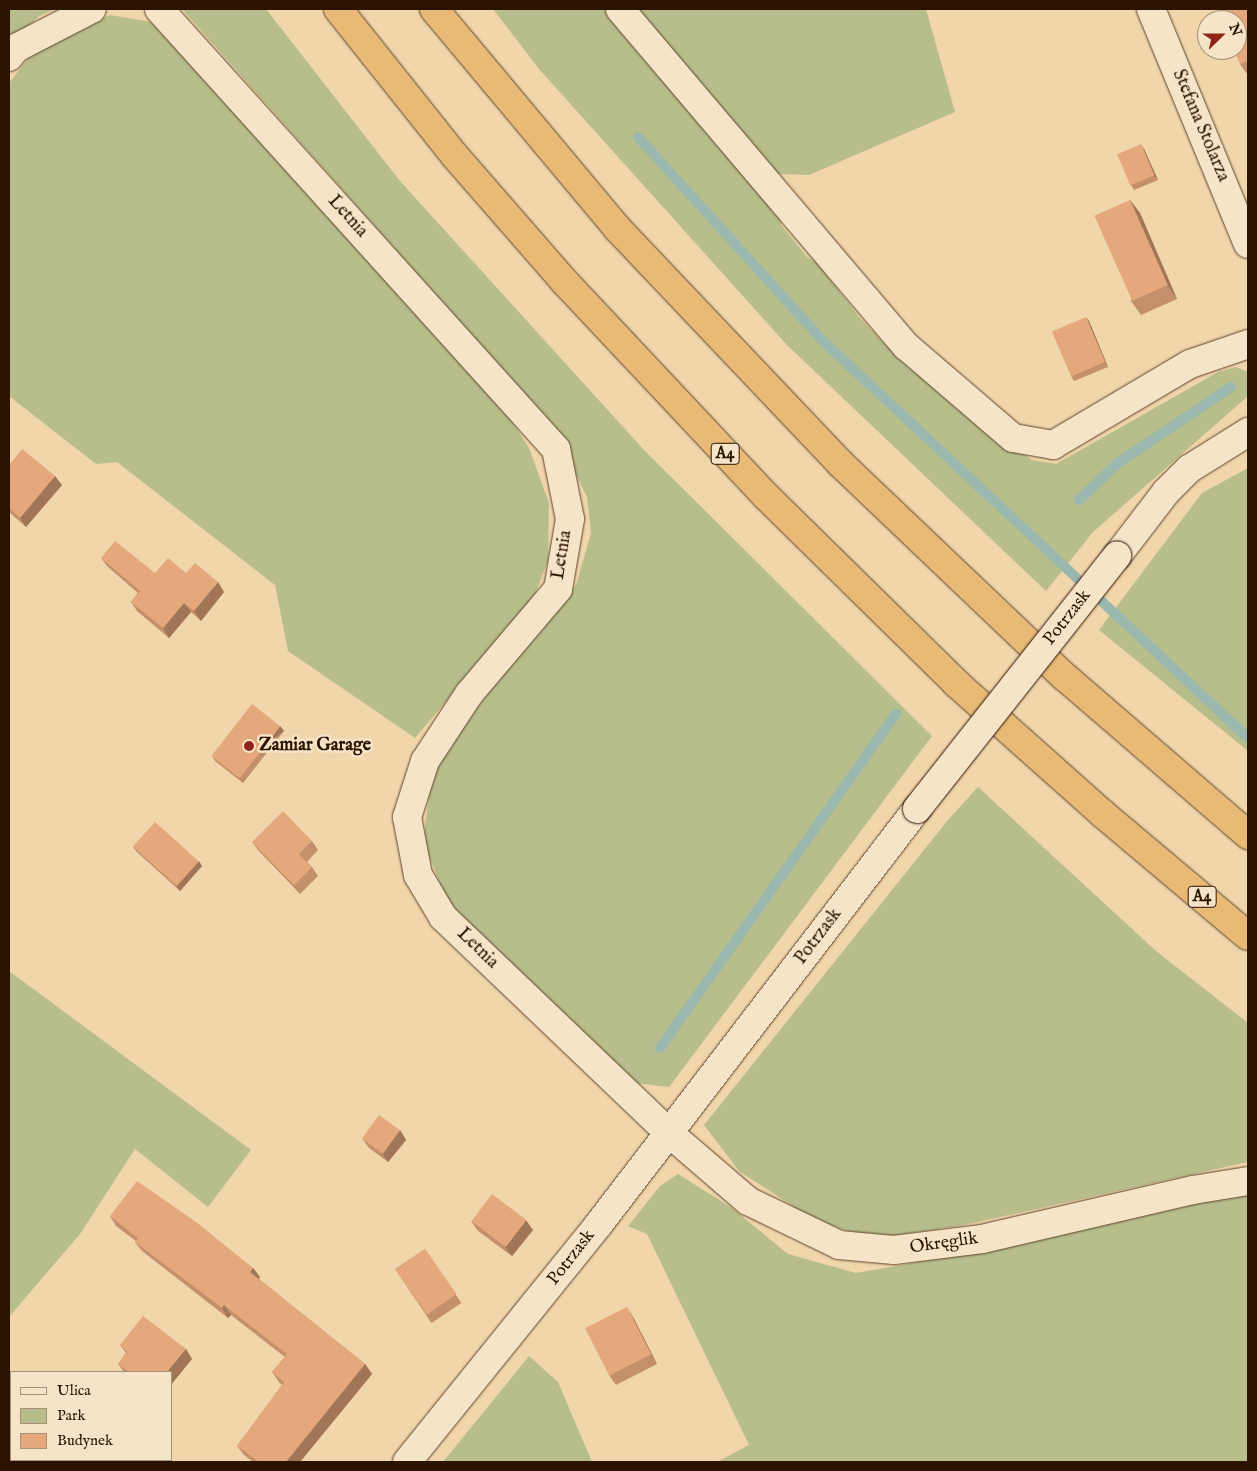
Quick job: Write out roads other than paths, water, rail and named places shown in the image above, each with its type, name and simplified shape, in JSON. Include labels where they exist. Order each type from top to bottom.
[{"type":"highway","name":"A4","points":[[338,9],[456,156],[564,281],[766,496],[956,682],[1103,814],[1248,936]]},
{"type":"highway","points":[[434,9],[617,228],[841,464],[1065,677],[1248,835]]},
{"type":"street","points":[[9,58],[16,48],[92,9]]},
{"type":"street","name":"Letnia","points":[[159,9],[556,449],[570,519],[558,589],[469,694],[425,761],[407,817],[418,875],[443,917],[669,1133]]},
{"type":"street","points":[[620,9],[906,346],[1013,438],[1053,445],[1190,364],[1248,344]]},
{"type":"street","name":"Stefana Stolarza","points":[[1151,9],[1248,244]]},
{"type":"street","name":"Potrzask","points":[[407,1462],[669,1133],[916,809],[1166,492],[1189,469],[1248,432]]},
{"type":"street","name":"Okręglik","points":[[669,1133],[748,1201],[839,1245],[894,1250],[982,1239],[1192,1190],[1248,1181]]},
{"type":"waterway","points":[[638,137],[821,339],[1248,738]]},
{"type":"waterway","points":[[1079,500],[1118,463],[1231,387]]},
{"type":"waterway","points":[[660,1048],[896,714]]},
{"type":"place","name":"Zamiar Garage","points":[[249,746]]}]
